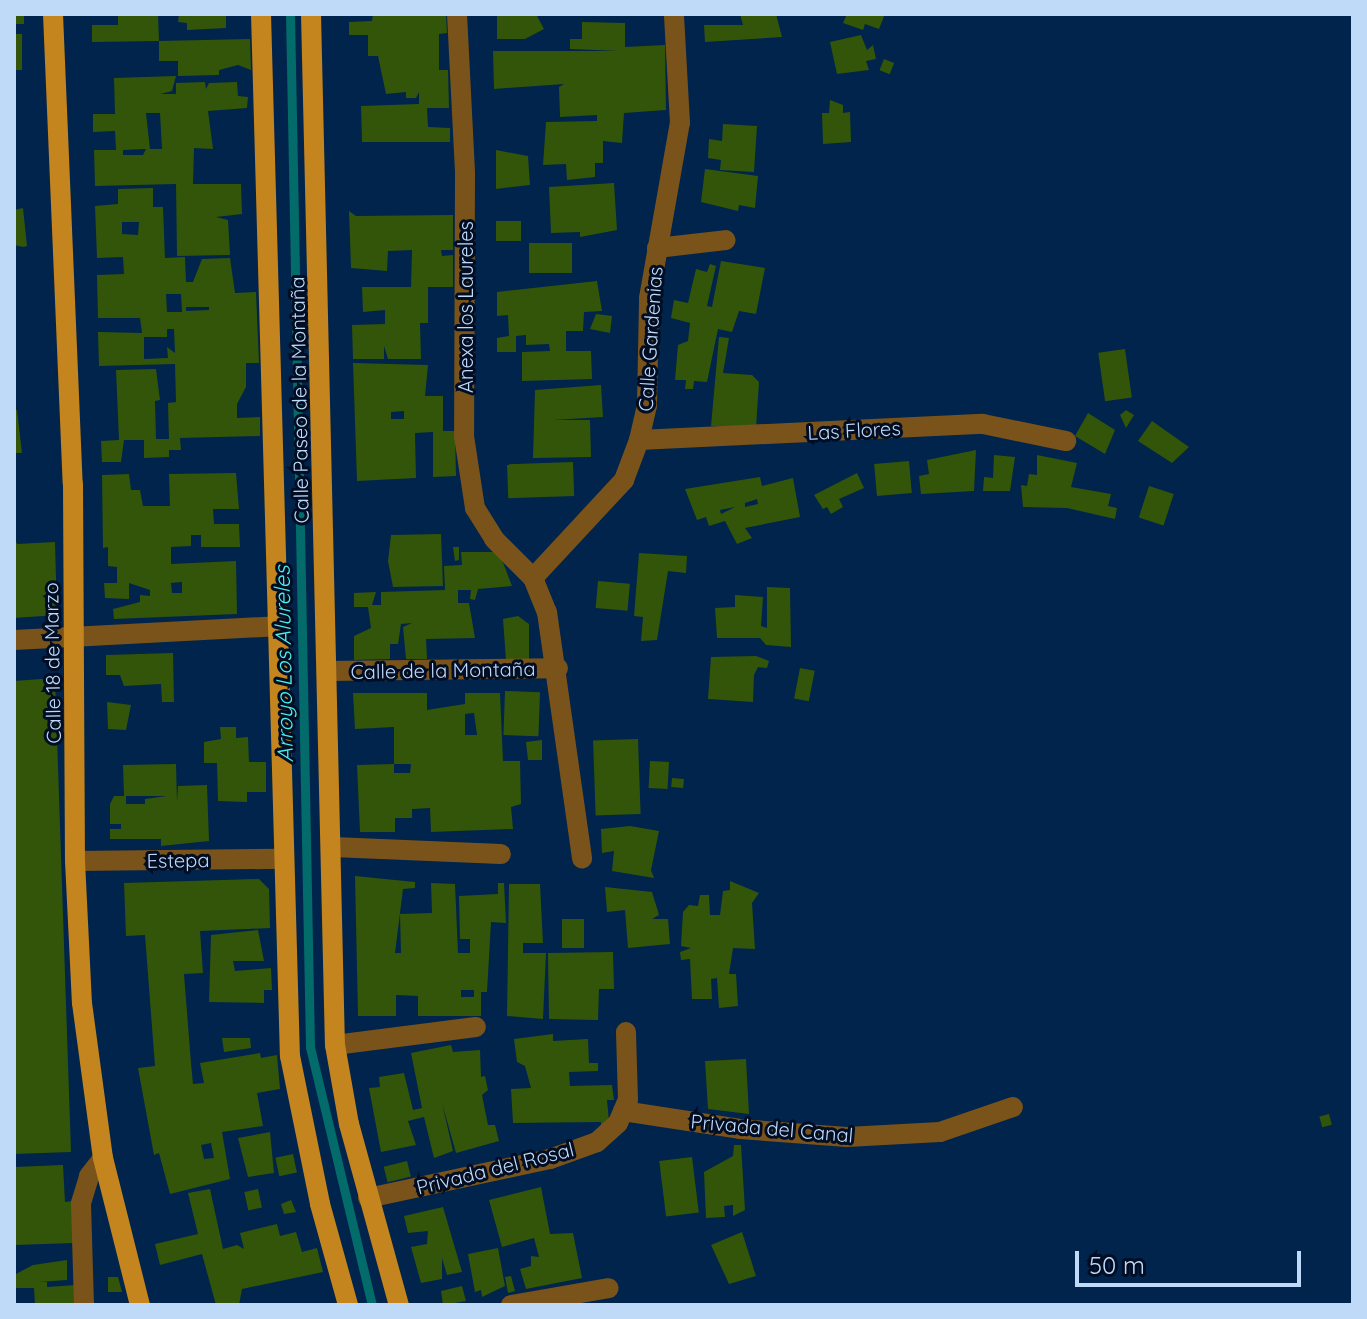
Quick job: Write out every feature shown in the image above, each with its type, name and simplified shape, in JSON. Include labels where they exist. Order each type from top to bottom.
[{"type":"main road","name":"Calle 18 de Marzo","points":[[53,14],[76,635],[75,861],[82,1003],[103,1158],[140,1305]]},
{"type":"main road","name":"Calle Paseo de la Montaña","points":[[261,14],[282,859],[297,1105],[348,1305]]},
{"type":"main road","name":"Calle Paseo de la Montaña","points":[[311,14],[333,847],[335,1045],[368,1198],[399,1305]]},
{"type":"street","name":"Anexa los Laureles","points":[[457,14],[465,174],[464,436],[475,508],[494,539],[533,578]]},
{"type":"street","name":"Calle Gardenias","points":[[533,578],[624,480],[639,440],[647,405],[646,334],[657,248],[680,123],[674,14]]},
{"type":"street","points":[[657,248],[726,240]]},
{"type":"street","name":"Las Flores","points":[[639,440],[983,424],[1066,441]]},
{"type":"street","points":[[533,578],[547,612],[558,668],[582,859]]},
{"type":"street","points":[[14,640],[277,626]]},
{"type":"street","name":"Calle de la Montaña","points":[[328,671],[558,668]]},
{"type":"street","points":[[333,847],[501,854]]},
{"type":"street","name":"Estepa","points":[[75,861],[282,859]]},
{"type":"street","points":[[335,1045],[476,1027]]},
{"type":"street","points":[[623,1111],[628,1100],[626,1032]]},
{"type":"street","name":"Privada del Canal","points":[[623,1111],[740,1129],[847,1137],[940,1132],[1013,1107]]},
{"type":"street","name":"Privada del Rosal","points":[[368,1198],[550,1159],[597,1142],[623,1111]]},
{"type":"street","points":[[84,1305],[81,1203],[89,1176],[103,1158]]},
{"type":"street","points":[[511,1305],[609,1288]]},
{"type":"building","points":[[14,14],[24,14],[24,24],[14,24]]},
{"type":"building","points":[[118,14],[158,14],[159,41],[92,42],[92,25],[118,25]]},
{"type":"building","points":[[179,14],[226,14],[226,28],[187,30],[187,23],[178,22]]},
{"type":"building","points":[[373,14],[446,14],[447,33],[439,34],[439,70],[448,70],[449,108],[427,108],[428,127],[450,128],[450,142],[362,142],[361,106],[419,104],[419,92],[416,98],[406,98],[406,92],[386,94],[378,56],[368,56],[368,35],[349,35],[349,22],[372,21]]},
{"type":"building","points":[[497,14],[536,14],[544,29],[525,39],[497,39]]},
{"type":"building","points":[[740,14],[776,14],[782,37],[705,42],[704,25],[743,25]]},
{"type":"building","points":[[847,14],[885,14],[879,29],[865,24],[863,30],[843,23]]},
{"type":"building","points":[[582,22],[625,23],[625,47],[665,45],[666,110],[624,113],[622,143],[603,141],[603,163],[595,163],[595,177],[567,180],[566,164],[543,165],[546,122],[597,121],[597,115],[560,117],[559,87],[564,84],[494,89],[493,51],[619,51],[570,49],[570,39],[582,39]]},
{"type":"building","points":[[14,34],[22,34],[22,70],[14,70]]},
{"type":"building","points":[[861,35],[867,50],[873,45],[876,59],[866,61],[869,70],[837,74],[830,42]]},
{"type":"building","points":[[250,39],[251,70],[238,65],[219,70],[219,75],[178,76],[178,61],[159,61],[159,41]]},
{"type":"building","points":[[884,59],[894,63],[890,74],[880,70]]},
{"type":"building","points":[[176,76],[172,91],[160,94],[176,94],[176,83],[205,82],[206,89],[209,83],[237,82],[238,96],[248,97],[247,108],[208,111],[213,149],[194,148],[193,184],[241,184],[242,214],[216,217],[228,220],[230,255],[177,256],[176,184],[95,186],[94,150],[116,150],[115,131],[93,132],[93,114],[115,114],[114,78]],"holes":[[[146,113],[160,113],[162,149],[150,149]],[[146,149],[143,155],[123,155],[123,150]]]},
{"type":"building","points":[[830,100],[843,105],[843,113],[850,112],[851,142],[823,144],[822,113],[829,113]]},
{"type":"building","points":[[723,124],[757,126],[754,172],[720,170],[721,160],[708,158],[709,139],[722,141]]},
{"type":"building","points":[[496,150],[528,156],[530,185],[496,189]]},
{"type":"building","points":[[705,169],[758,176],[755,208],[739,205],[738,211],[701,202]]},
{"type":"building","points":[[614,183],[617,230],[580,237],[580,232],[551,233],[549,187]]},
{"type":"building","points":[[153,188],[153,207],[163,207],[165,258],[185,257],[186,282],[193,282],[202,259],[230,258],[235,293],[256,292],[259,363],[246,363],[246,387],[237,404],[237,418],[260,417],[260,436],[180,438],[181,450],[169,450],[169,457],[144,458],[144,440],[124,440],[121,462],[102,462],[101,441],[119,440],[116,370],[156,369],[160,400],[155,401],[156,439],[169,439],[168,403],[176,402],[175,364],[99,366],[98,332],[142,333],[140,318],[98,318],[97,275],[124,274],[123,257],[97,258],[95,206],[118,204],[118,189]],"holes":[[[122,222],[139,222],[138,235],[122,234]],[[166,294],[181,294],[182,312],[167,312]],[[186,307],[209,307],[209,310],[186,311]],[[167,329],[174,329],[175,353],[167,347],[168,358],[144,359],[144,337],[167,337]]]},
{"type":"building","points":[[23,208],[27,246],[23,247],[14,245],[14,210]]},
{"type":"building","points":[[349,211],[356,216],[453,215],[453,250],[441,250],[442,256],[453,255],[453,287],[428,287],[428,323],[420,323],[421,359],[388,359],[384,346],[384,359],[353,359],[352,325],[385,324],[385,310],[363,312],[362,287],[411,287],[412,250],[388,251],[387,271],[351,268]]},
{"type":"building","points":[[496,221],[521,221],[521,241],[496,241]]},
{"type":"building","points":[[529,243],[572,243],[572,273],[529,273]]},
{"type":"building","points":[[721,261],[765,268],[756,314],[739,311],[732,332],[718,329],[707,382],[694,381],[693,389],[685,389],[686,380],[675,380],[678,345],[688,341],[690,323],[671,318],[674,300],[688,303],[696,269],[707,272],[710,264],[716,266],[707,306],[712,307]]},
{"type":"building","points":[[597,281],[602,311],[584,312],[583,331],[566,331],[566,351],[591,351],[592,379],[522,381],[522,352],[550,351],[549,344],[526,345],[526,335],[516,336],[516,352],[497,352],[497,338],[509,336],[508,315],[497,316],[497,292]]},
{"type":"building","points":[[596,314],[612,316],[610,333],[590,329]]},
{"type":"building","points":[[719,337],[729,338],[723,373],[752,375],[759,382],[756,428],[711,426]]},
{"type":"building","points":[[1125,349],[1132,398],[1105,401],[1098,353]]},
{"type":"building","points":[[353,363],[428,365],[425,396],[443,396],[443,431],[455,431],[456,476],[433,477],[433,432],[415,433],[416,478],[357,481]],"holes":[[[404,411],[404,419],[391,419],[391,412]]]},
{"type":"building","points":[[601,385],[603,417],[553,420],[590,420],[591,457],[533,458],[535,390]]},
{"type":"building","points":[[14,410],[17,410],[22,453],[14,453]]},
{"type":"building","points":[[1126,410],[1134,415],[1126,428],[1120,415]]},
{"type":"building","points":[[1088,413],[1115,430],[1105,454],[1075,436]]},
{"type":"building","points":[[1152,421],[1189,447],[1172,463],[1138,441]]},
{"type":"building","points":[[976,450],[974,491],[921,494],[919,476],[929,474],[927,460]]},
{"type":"building","points":[[994,455],[1015,457],[1010,491],[983,491],[984,477],[993,478]]},
{"type":"building","points":[[1037,455],[1077,463],[1071,487],[1111,494],[1108,506],[1117,508],[1115,519],[1067,508],[1023,507],[1021,485],[1027,486],[1029,474],[1037,475]]},
{"type":"building","points":[[909,461],[912,493],[877,496],[874,464]]},
{"type":"building","points":[[573,462],[574,496],[508,498],[507,464]]},
{"type":"building","points":[[236,473],[239,509],[213,509],[214,524],[239,524],[240,547],[201,547],[201,535],[191,535],[191,546],[171,547],[171,564],[236,561],[237,614],[114,619],[113,609],[140,602],[140,595],[150,596],[150,590],[129,583],[129,599],[105,598],[104,583],[117,583],[117,567],[108,566],[108,547],[103,548],[102,475],[129,474],[131,490],[140,490],[143,506],[170,506],[169,474]],"holes":[[[182,582],[182,593],[172,593],[171,583]]]},
{"type":"building","points":[[857,473],[864,488],[839,499],[843,507],[831,514],[827,507],[823,509],[814,495]]},
{"type":"building","points":[[760,477],[762,486],[793,478],[800,517],[745,528],[752,538],[737,544],[725,521],[709,526],[706,517],[697,520],[685,489]],"holes":[[[757,499],[758,504],[745,507],[745,503]]]},
{"type":"building","points":[[1149,486],[1174,494],[1164,525],[1139,517]]},
{"type":"building","points":[[441,534],[443,586],[393,587],[388,561],[391,535]]},
{"type":"building","points":[[14,536],[17,544],[55,542],[57,615],[14,618]]},
{"type":"building","points":[[453,547],[459,547],[459,560],[455,561]]},
{"type":"building","points":[[461,552],[499,552],[512,586],[478,589],[475,600],[470,599],[471,590],[458,590],[458,603],[469,603],[475,638],[426,639],[427,659],[406,659],[403,627],[412,623],[401,624],[398,644],[390,644],[390,659],[354,660],[354,636],[371,628],[368,607],[354,607],[354,593],[376,592],[372,605],[381,605],[381,592],[445,590],[444,566],[462,565]]},
{"type":"building","points":[[639,553],[687,556],[686,573],[668,571],[657,640],[641,641],[643,617],[634,616]]},
{"type":"building","points":[[598,581],[630,584],[628,611],[596,608]]},
{"type":"building","points":[[767,587],[790,588],[791,647],[766,645],[760,638],[717,638],[715,608],[735,607],[735,595],[763,597],[761,626],[767,628]]},
{"type":"building","points":[[518,616],[529,624],[529,666],[506,660],[503,619]]},
{"type":"building","points":[[173,653],[174,702],[162,702],[161,684],[124,686],[120,675],[106,675],[106,655]]},
{"type":"building","points":[[756,656],[769,661],[767,668],[758,667],[754,675],[753,702],[708,699],[711,657]]},
{"type":"building","points":[[800,668],[815,671],[809,701],[794,698]]},
{"type":"building","points":[[55,678],[71,1152],[14,1154],[14,681]]},
{"type":"building","points":[[505,691],[540,692],[538,736],[503,735]]},
{"type":"building","points":[[353,693],[427,693],[427,710],[465,704],[465,693],[500,693],[503,761],[520,761],[521,804],[511,807],[513,829],[431,832],[430,808],[412,809],[412,818],[395,818],[395,832],[360,832],[357,765],[394,764],[394,727],[355,729]],"holes":[[[474,713],[477,735],[465,735],[465,714]],[[394,764],[411,764],[410,773],[394,773]]]},
{"type":"building","points":[[107,702],[131,705],[126,730],[108,729]]},
{"type":"building","points":[[220,727],[236,727],[236,738],[248,737],[249,762],[266,762],[266,792],[247,792],[247,802],[218,801],[217,763],[204,763],[204,742],[221,739]]},
{"type":"building","points":[[638,739],[641,814],[596,816],[593,741]]},
{"type":"building","points":[[542,740],[542,760],[528,760],[526,742]]},
{"type":"building","points":[[650,761],[669,762],[668,789],[649,788]]},
{"type":"building","points":[[176,764],[177,802],[178,786],[207,785],[209,841],[161,846],[161,839],[110,839],[110,829],[121,829],[121,824],[110,824],[110,804],[114,796],[124,796],[123,765]],"holes":[[[126,796],[167,796],[145,799],[145,804],[126,804]]]},
{"type":"building","points":[[672,778],[684,779],[683,788],[671,787]]},
{"type":"building","points":[[630,826],[659,831],[651,870],[654,878],[612,871],[614,851],[602,853],[601,829]]},
{"type":"building","points":[[355,876],[415,882],[415,888],[403,889],[395,953],[401,953],[400,914],[432,913],[431,883],[455,884],[458,953],[470,953],[470,939],[460,939],[459,896],[498,894],[498,883],[504,883],[506,923],[491,922],[487,992],[481,992],[481,1016],[418,1016],[418,996],[396,995],[396,1016],[358,1016]],"holes":[[[461,990],[474,990],[474,997],[461,997]]]},
{"type":"building","points":[[259,879],[269,889],[270,928],[200,931],[203,973],[184,974],[193,1084],[204,1083],[200,1063],[260,1053],[261,1058],[277,1055],[280,1089],[257,1093],[263,1126],[222,1132],[230,1179],[170,1194],[159,1153],[154,1155],[138,1068],[155,1066],[145,935],[126,936],[124,883]],"holes":[[[211,1143],[214,1158],[204,1159],[201,1145]]]},
{"type":"building","points":[[730,881],[759,893],[752,903],[755,949],[733,948],[729,974],[736,974],[738,1006],[719,1008],[717,978],[711,979],[712,999],[692,999],[690,959],[681,960],[680,952],[691,948],[681,946],[683,912],[689,905],[698,906],[700,895],[709,895],[710,915],[720,915],[723,891],[730,890]]},
{"type":"building","points":[[509,884],[540,884],[543,943],[523,943],[523,953],[546,953],[543,1019],[507,1016]]},
{"type":"building","points":[[605,887],[652,892],[659,915],[652,919],[668,919],[670,944],[628,948],[625,910],[607,912]]},
{"type":"building","points":[[562,919],[584,919],[584,948],[562,948]]},
{"type":"building","points":[[258,930],[264,961],[233,961],[235,971],[271,968],[272,990],[264,990],[264,1003],[209,1002],[211,935]]},
{"type":"building","points":[[613,952],[614,989],[599,989],[598,1020],[549,1019],[548,953]]},
{"type":"building","points":[[553,1034],[553,1041],[588,1039],[589,1063],[598,1063],[598,1071],[569,1072],[570,1086],[612,1085],[614,1100],[607,1100],[609,1121],[601,1130],[601,1122],[513,1123],[511,1089],[531,1088],[525,1066],[517,1062],[514,1039]]},
{"type":"building","points":[[222,1038],[250,1038],[251,1048],[224,1052]]},
{"type":"building","points":[[451,1045],[453,1052],[480,1050],[481,1077],[485,1076],[488,1090],[482,1095],[488,1125],[495,1125],[499,1141],[456,1153],[442,1103],[453,1151],[434,1158],[424,1117],[408,1121],[416,1145],[381,1152],[369,1088],[380,1087],[379,1077],[404,1073],[413,1110],[422,1108],[411,1053]]},
{"type":"building","points":[[746,1059],[749,1114],[708,1109],[705,1061]]},
{"type":"building","points":[[1329,1114],[1332,1125],[1322,1127],[1319,1117]]},
{"type":"building","points":[[270,1132],[274,1173],[248,1177],[238,1138]]},
{"type":"building","points":[[734,1145],[741,1145],[745,1210],[733,1216],[733,1205],[724,1206],[725,1217],[706,1218],[704,1172],[733,1156]]},
{"type":"building","points":[[293,1154],[297,1173],[279,1176],[275,1158]]},
{"type":"building","points":[[692,1157],[699,1213],[666,1217],[659,1161]]},
{"type":"building","points":[[407,1161],[411,1177],[388,1182],[384,1167]]},
{"type":"building","points":[[63,1165],[65,1202],[73,1201],[74,1243],[15,1245],[14,1167]]},
{"type":"building","points":[[541,1187],[550,1234],[573,1233],[582,1278],[526,1289],[520,1269],[531,1266],[531,1256],[539,1257],[534,1238],[502,1247],[489,1200]]},
{"type":"building","points":[[210,1189],[223,1249],[237,1245],[244,1249],[240,1233],[277,1224],[280,1236],[296,1232],[302,1252],[317,1248],[323,1272],[242,1289],[239,1305],[216,1305],[202,1254],[160,1265],[155,1244],[198,1234],[188,1193]]},
{"type":"building","points":[[258,1189],[262,1208],[248,1210],[244,1192]]},
{"type":"building","points":[[291,1200],[296,1212],[284,1214],[281,1204]]},
{"type":"building","points":[[443,1207],[462,1272],[447,1275],[442,1258],[442,1279],[421,1283],[411,1247],[427,1244],[428,1231],[408,1233],[404,1216]]},
{"type":"building","points":[[742,1232],[756,1276],[729,1284],[711,1245]]},
{"type":"building","points":[[498,1248],[505,1286],[482,1297],[481,1290],[475,1292],[468,1254]]},
{"type":"building","points":[[67,1260],[67,1280],[39,1282],[47,1282],[47,1287],[76,1285],[76,1304],[35,1305],[34,1288],[14,1288],[14,1275],[33,1265]]},
{"type":"building","points":[[511,1276],[515,1291],[508,1293],[505,1277]]},
{"type":"building","points":[[108,1277],[118,1277],[122,1292],[108,1292]]},
{"type":"building","points":[[462,1286],[466,1301],[443,1305],[441,1291]]},
{"type":"waterway","name":"Arroyo Los Alureles","points":[[290,14],[310,1047],[372,1305]]}]
